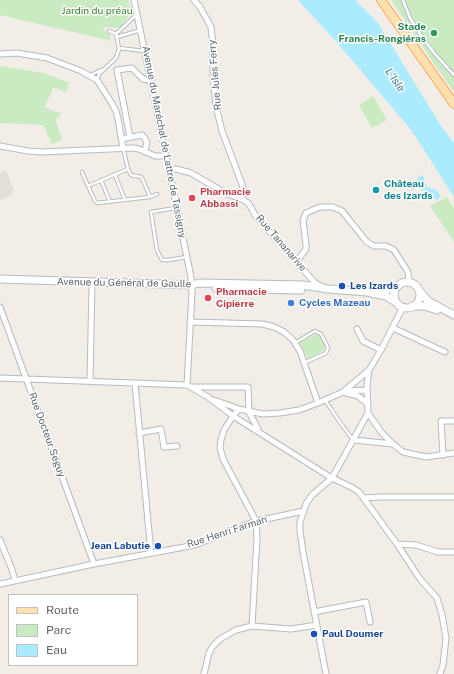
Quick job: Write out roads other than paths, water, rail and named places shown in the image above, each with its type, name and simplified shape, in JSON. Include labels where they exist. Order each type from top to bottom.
[{"type":"main road","points":[[381,0],[454,104]]},
{"type":"main road","name":"Avenue du Général de Gaulle","points":[[0,279],[192,285],[199,288],[328,289]]},
{"type":"main road","points":[[367,292],[392,289],[402,283],[409,282],[415,285],[428,301],[454,315]]},
{"type":"main road","points":[[397,287],[394,295],[400,305]]},
{"type":"main road","points":[[328,289],[367,292],[386,296],[400,305],[425,306],[454,315]]},
{"type":"main road","points":[[412,306],[418,301],[419,290]]},
{"type":"street","name":"Avenue du Maréchal de Lattre de Tassigny","points":[[134,0],[138,13],[192,285],[190,322],[190,386]]},
{"type":"street","name":"Rue Jules Ferry","points":[[194,0],[200,7],[211,27],[216,107],[222,131],[243,187],[242,198]]},
{"type":"street","points":[[0,54],[17,53],[47,58],[81,71],[97,80],[116,111],[123,148]]},
{"type":"street","points":[[130,137],[117,70],[132,68],[143,79],[151,80]]},
{"type":"street","points":[[121,139],[138,135],[144,136],[147,142],[146,151]]},
{"type":"street","points":[[0,146],[41,152],[133,148],[146,151],[155,156],[166,156]]},
{"type":"street","points":[[169,169],[176,169],[191,173],[227,194],[242,198]]},
{"type":"street","name":"Rue Tananarive","points":[[242,198],[249,204],[255,215],[315,283],[328,289]]},
{"type":"street","points":[[297,261],[306,250],[303,220],[306,213],[326,206],[333,207],[339,209],[346,215],[367,242],[374,246],[386,246],[394,250],[408,272],[409,282]]},
{"type":"street","points":[[90,382],[92,282]]},
{"type":"street","points":[[208,397],[239,409],[263,414],[299,410],[343,392],[369,370],[393,328],[400,305]]},
{"type":"street","name":"Rue Docteur Seguy","points":[[0,307],[94,564]]},
{"type":"street","points":[[190,322],[263,324],[284,332],[295,343],[300,351],[318,403]]},
{"type":"street","points":[[393,328],[445,352]]},
{"type":"street","points":[[357,329],[363,341],[381,350]]},
{"type":"street","points":[[326,674],[300,531],[300,522],[303,511],[312,495],[332,478],[368,413],[367,390],[369,370]]},
{"type":"street","points":[[0,378],[248,387],[249,412],[258,430]]},
{"type":"street","points":[[135,384],[150,553]]},
{"type":"street","points":[[190,386],[208,397],[233,416],[258,430],[332,478],[353,488],[363,498],[420,578],[437,598],[446,638],[443,665],[440,674]]},
{"type":"street","points":[[343,392],[367,390]]},
{"type":"street","points":[[343,392],[358,396],[368,404]]},
{"type":"street","points":[[239,409],[224,430],[220,448],[221,454],[256,521],[257,538],[252,626]]},
{"type":"street","points":[[368,413],[382,433],[392,444],[403,452],[426,457],[454,453]]},
{"type":"street","points":[[443,455],[441,421],[454,421]]},
{"type":"street","points":[[139,433],[161,429],[164,447],[177,446]]},
{"type":"street","points":[[354,440],[392,444]]},
{"type":"street","points":[[363,498],[454,497]]},
{"type":"street","name":"Rue Henri Farman","points":[[0,584],[195,545],[256,521],[303,511]]},
{"type":"street","points":[[0,540],[15,580]]},
{"type":"street","points":[[397,544],[416,545],[438,552],[454,552]]},
{"type":"street","points":[[314,612],[366,602],[370,622]]},
{"type":"street","points":[[204,674],[209,653],[213,646],[220,639],[236,630],[252,626],[291,629],[317,625]]},
{"type":"lane","points":[[404,0],[410,18],[422,37],[434,54],[454,75]]},
{"type":"lane","points":[[116,35],[138,13]]},
{"type":"lane","points":[[109,31],[116,35],[141,30]]},
{"type":"lane","points":[[88,76],[99,71],[116,58],[119,48],[116,35]]},
{"type":"lane","points":[[119,48],[145,51]]},
{"type":"lane","points":[[97,80],[99,74],[111,62]]},
{"type":"lane","points":[[123,148],[131,175],[141,177],[150,197]]},
{"type":"lane","points":[[88,186],[128,169]]},
{"type":"lane","points":[[82,172],[97,203],[150,197],[157,194]]},
{"type":"lane","points":[[115,175],[125,200]]},
{"type":"lane","points":[[101,180],[110,202]]},
{"type":"lane","points":[[177,208],[151,212],[158,250],[162,260],[187,256]]},
{"type":"lane","points":[[295,343],[315,331],[321,334],[328,347],[326,352],[304,363]]},
{"type":"lane","points":[[325,400],[354,440]]},
{"type":"water","name":"L'Isle","points":[[298,0],[355,0],[378,23],[439,123],[454,143],[454,197],[412,131],[340,46]]},
{"type":"water","points":[[423,175],[427,187],[438,191],[440,196],[438,200],[435,199],[429,192],[422,190],[416,184],[420,176]]},
{"type":"place","name":"Stade Francis-Rongiéras","points":[[434,33]]},
{"type":"place","name":"Château des Izards","points":[[376,190]]},
{"type":"place","name":"Pharmacie Abbassi","points":[[192,198]]},
{"type":"place","name":"Les Izards","points":[[342,286]]},
{"type":"place","name":"Pharmacie Cipierre","points":[[208,298]]},
{"type":"place","name":"Cycles Mazeau","points":[[291,303]]},
{"type":"place","name":"Jean Labutie","points":[[158,546]]},
{"type":"place","name":"Paul Doumer","points":[[314,634]]},
{"type":"park label","name":"Jardin du préau","points":[[97,11]]}]
